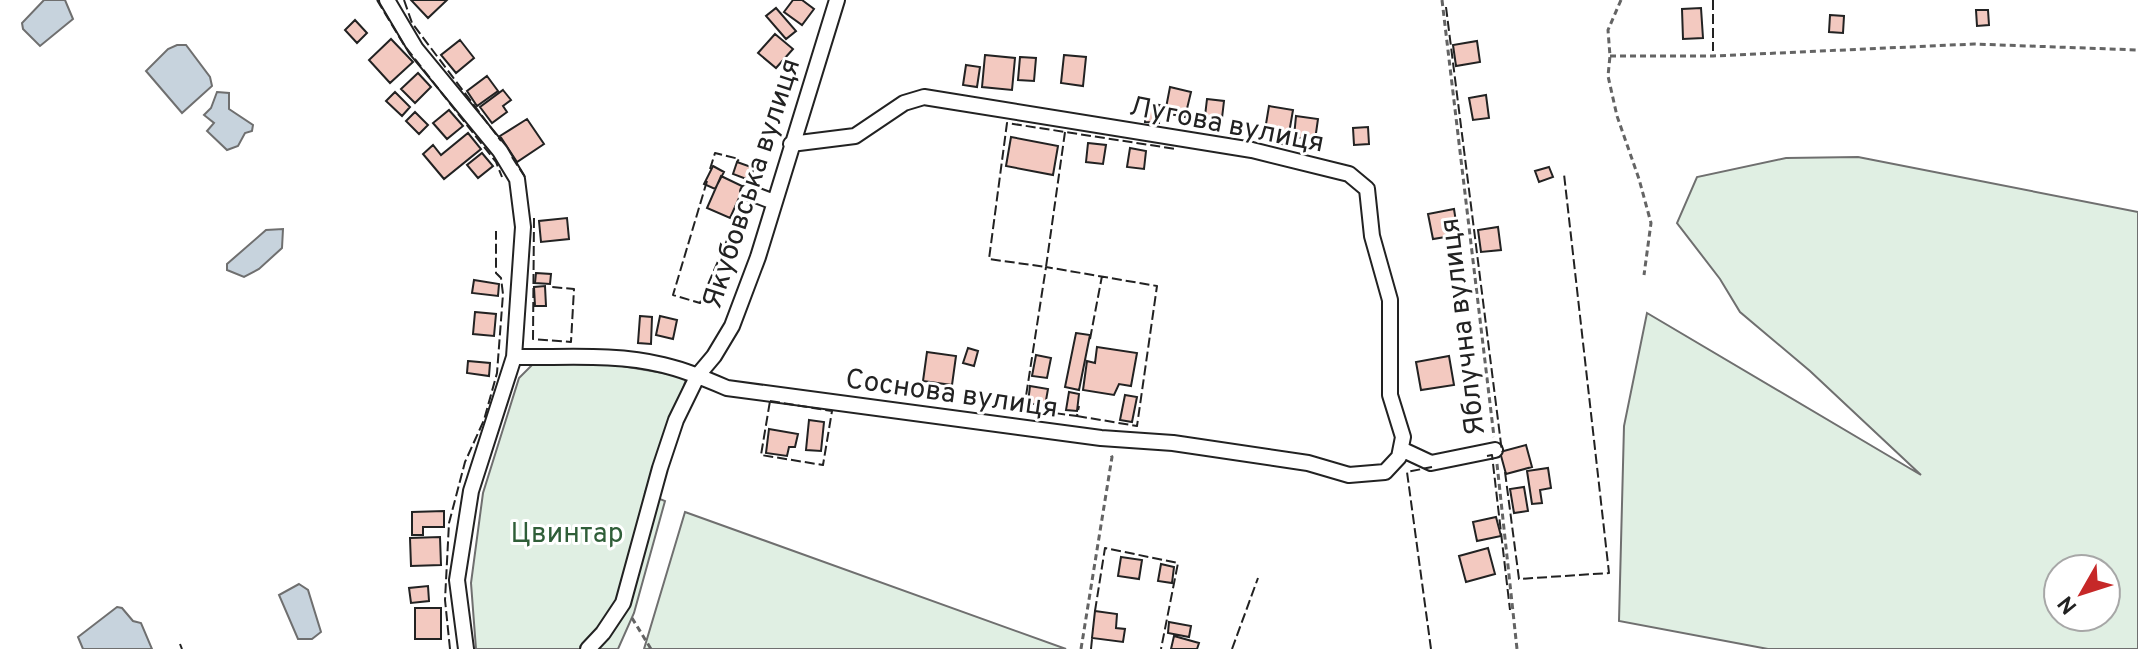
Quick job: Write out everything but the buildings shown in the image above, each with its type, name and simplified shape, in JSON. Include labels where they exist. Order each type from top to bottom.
[{"type":"street","points":[[387,0],[416,49],[500,151],[517,179],[523,227],[514,357],[471,491],[457,580],[466,649]]},
{"type":"street","name":"Якубовська вулиця","points":[[588,649],[623,603],[676,420],[698,375],[732,326],[758,257],[837,0]]},
{"type":"street","name":"Лугова вулиця","points":[[791,144],[855,136],[904,103],[924,97],[1252,150],[1349,174],[1367,189],[1372,236],[1390,300],[1390,395],[1403,437],[1401,449]]},
{"type":"street","points":[[748,192],[774,202]]},
{"type":"street","name":"Соснова вулиця","points":[[514,357],[617,358],[661,364],[727,388],[1104,438],[1203,447],[1308,463],[1349,475],[1385,472],[1399,457],[1401,449]]},
{"type":"street","points":[[1401,449],[1431,463],[1495,450]]},
{"type":"path","name":"Яблучна вулиця","points":[[1442,0],[1517,649]]},
{"type":"path","points":[[1621,0],[1608,30],[1608,76],[1617,116],[1651,223],[1644,275]]},
{"type":"path","points":[[1610,56],[1713,56],[1974,44],[2138,50]]},
{"type":"path","points":[[1081,649],[1112,457],[1104,438]]},
{"type":"path","points":[[623,603],[651,649]]},
{"type":"green space","points":[[1858,157],[2138,212],[2138,649],[1768,649],[1619,621],[1624,426],[1647,313],[1921,475],[1810,371],[1740,312],[1720,279],[1677,223],[1697,177],[1786,158]]},
{"type":"green space","name":"Цвинтар","points":[[534,363],[616,365],[687,377],[645,493],[665,501],[634,613],[618,649],[476,649],[471,583],[483,493],[519,378]]},
{"type":"green space","points":[[685,512],[1066,649],[644,649]]},
{"type":"shaded area","points":[[44,0],[65,0],[73,19],[40,46],[23,29],[22,23]]},
{"type":"shaded area","points":[[186,45],[210,77],[212,86],[182,113],[146,71],[168,49]]},
{"type":"shaded area","points":[[217,92],[229,93],[229,109],[253,125],[252,131],[245,133],[238,146],[227,150],[207,131],[214,123],[204,115],[211,108]]},
{"type":"shaded area","points":[[283,229],[282,248],[259,269],[244,277],[227,270],[227,264],[266,230]]},
{"type":"shaded area","points":[[299,584],[308,590],[321,632],[312,639],[298,639],[279,595]]},
{"type":"shaded area","points":[[117,607],[122,608],[133,621],[141,623],[152,649],[83,649],[78,637]]},
{"type":"fence","points":[[377,0],[404,45],[496,162],[502,177]]},
{"type":"fence","points":[[404,0],[412,23],[501,141]]},
{"type":"fence","points":[[1713,0],[1713,51]]},
{"type":"fence","points":[[1446,7],[1502,452]]},
{"type":"fence","points":[[1065,132],[1046,267],[989,259],[1007,123],[1176,149]]},
{"type":"fence","points":[[710,169],[715,153],[739,159],[737,162]]},
{"type":"fence","points":[[512,157],[525,177]]},
{"type":"fence","points":[[1505,472],[1519,579],[1609,573],[1564,174]]},
{"type":"fence","points":[[707,181],[673,295],[700,303],[746,196]]},
{"type":"fence","points":[[534,218],[533,339],[571,342],[574,289],[551,287]]},
{"type":"fence","points":[[450,649],[445,600],[449,523],[465,462],[484,420],[497,373],[503,294],[501,278],[496,273],[496,231]]},
{"type":"fence","points":[[1077,416],[1137,426],[1157,286],[1046,267],[1024,409],[1077,416],[1079,406]]},
{"type":"fence","points":[[1090,339],[1102,276]]},
{"type":"fence","points":[[770,401],[832,411],[823,465],[761,455],[770,401]]},
{"type":"fence","points":[[1487,456],[1492,455],[1510,610]]},
{"type":"fence","points":[[1431,649],[1407,472],[1432,467]]},
{"type":"fence","points":[[1095,611],[1105,548],[1178,563],[1161,649]]},
{"type":"fence","points":[[1232,649],[1258,578]]},
{"type":"fence","points":[[1091,649],[1092,639]]},
{"type":"fence","points":[[180,644],[182,649]]}]
